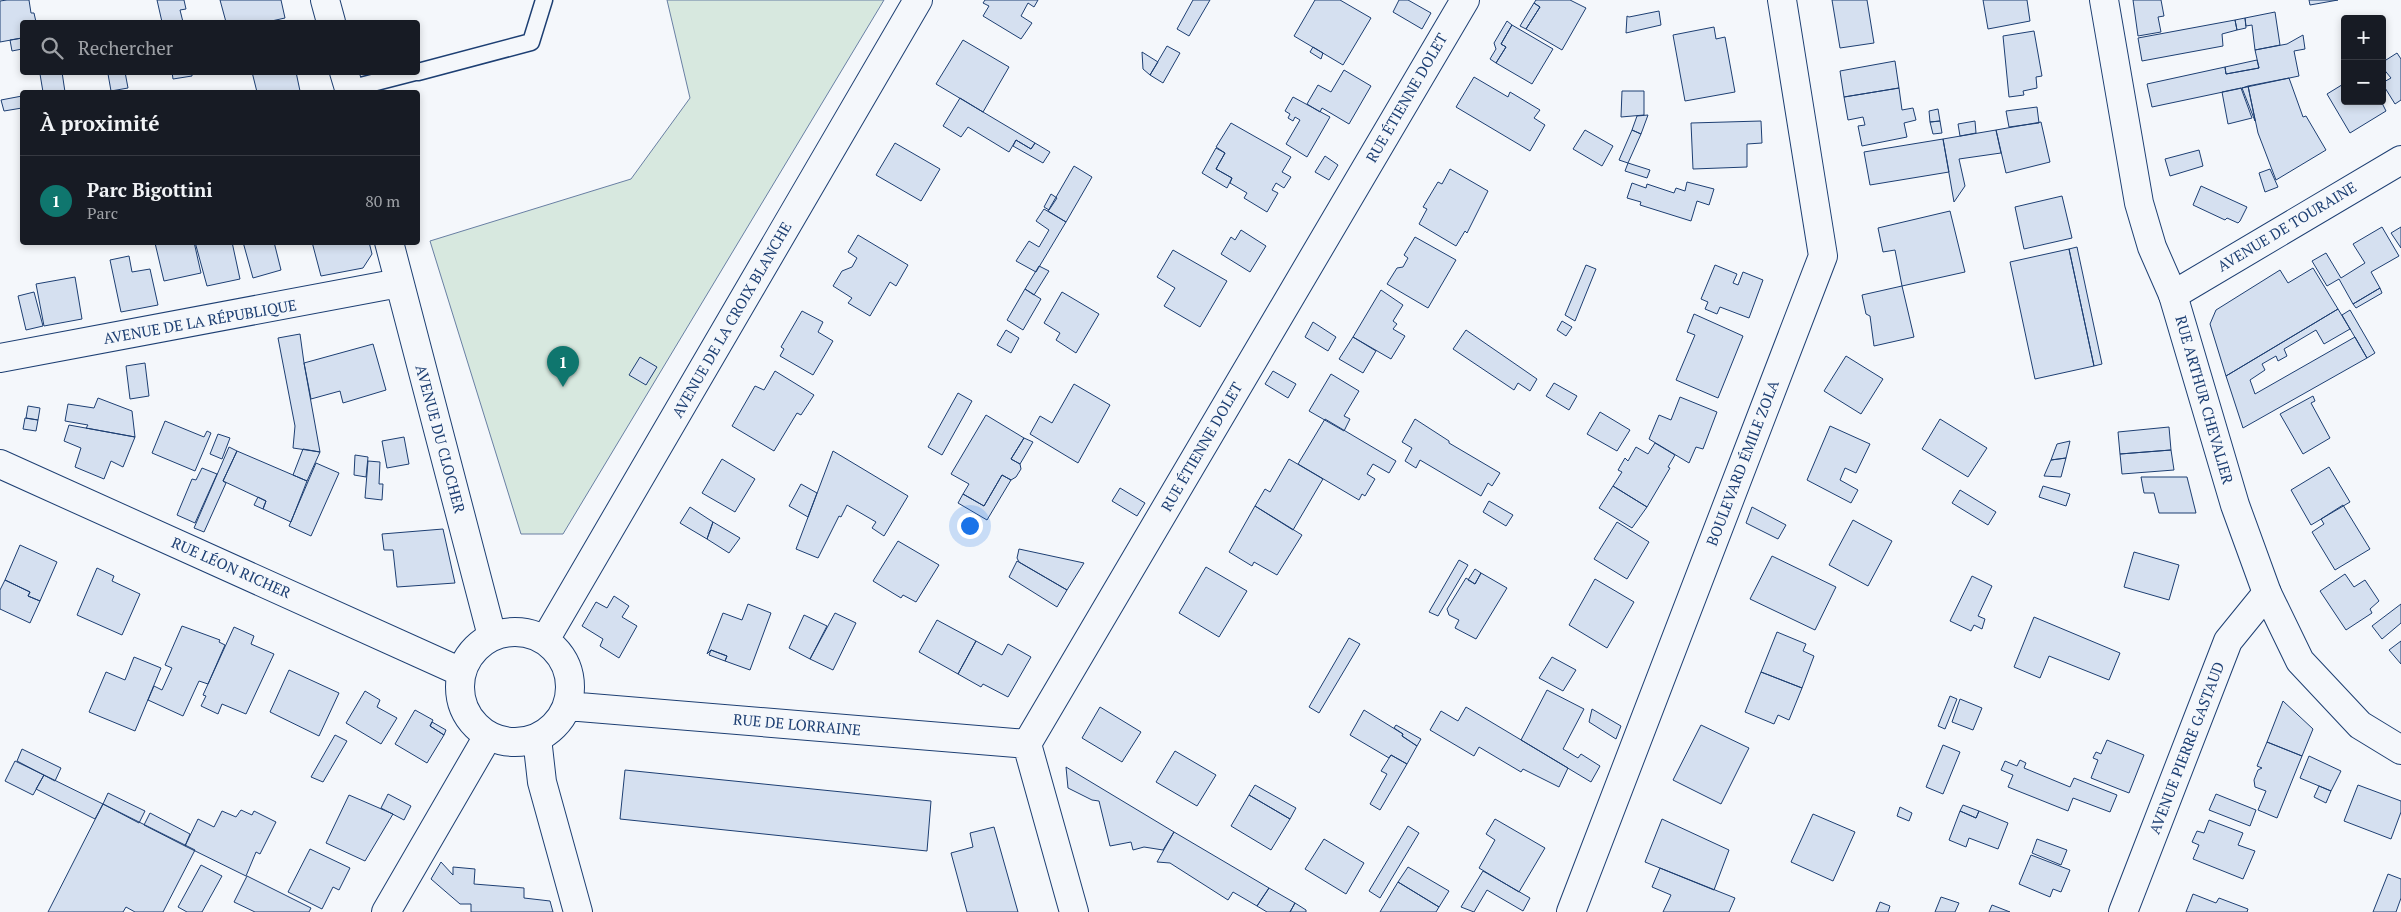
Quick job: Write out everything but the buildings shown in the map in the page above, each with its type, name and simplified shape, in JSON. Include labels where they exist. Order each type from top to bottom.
[{"type":"street","points":[[325,0],[330,20]]},
{"type":"street","name":"AVENUE DE LA CROIX BLANCHE","points":[[545,640],[918,0]]},
{"type":"street","name":"RUE ÉTIENNE DOLET","points":[[1027,744],[1465,0]]},
{"type":"street","name":"BOULEVARD ÉMILE ZOLA","points":[[1571,912],[1823,256],[1782,0]]},
{"type":"street","name":"RUE ARTHUR CHEVALIER","points":[[2104,0],[2139,203],[2152,247],[2173,295],[2235,504],[2267,593],[2300,661],[2360,724],[2401,750]]},
{"type":"street","name":"AVENUE DE TOURAINE","points":[[2173,295],[2401,160]]},
{"type":"street","name":"AVENUE DU CLOCHER","points":[[390,245],[492,636]]},
{"type":"street","name":"AVENUE DE LA RÉPUBLIQUE","points":[[0,358],[399,283]]},
{"type":"street","name":"RUE LÉON RICHER","points":[[0,464],[461,672]]},
{"type":"street","name":"AVENUE PIERRE GASTAUD","points":[[2123,912],[2228,641],[2267,593]]},
{"type":"street","points":[[510,632],[528,633],[545,640],[559,653],[568,670],[571,688],[567,706],[560,720],[550,730],[537,738],[520,742],[504,742],[488,736],[474,724],[464,708],[459,691],[461,672],[473,651],[492,636],[510,632]]},
{"type":"street","name":"RUE DE LORRAINE","points":[[567,706],[1027,744]]},
{"type":"street","points":[[386,912],[488,736]]},
{"type":"street","points":[[537,738],[542,782],[578,912]]},
{"type":"street","points":[[1027,744],[1074,912]]},
{"type":"lane","points":[[420,71],[531,42],[544,0]]},
{"type":"lane","points":[[348,85],[400,75]]},
{"type":"shaded area","points":[[667,0],[884,0],[563,534],[521,534],[430,241],[631,179],[690,98]]},
{"type":"place","name":"Parc Bigottini","points":[[563,387]]}]
